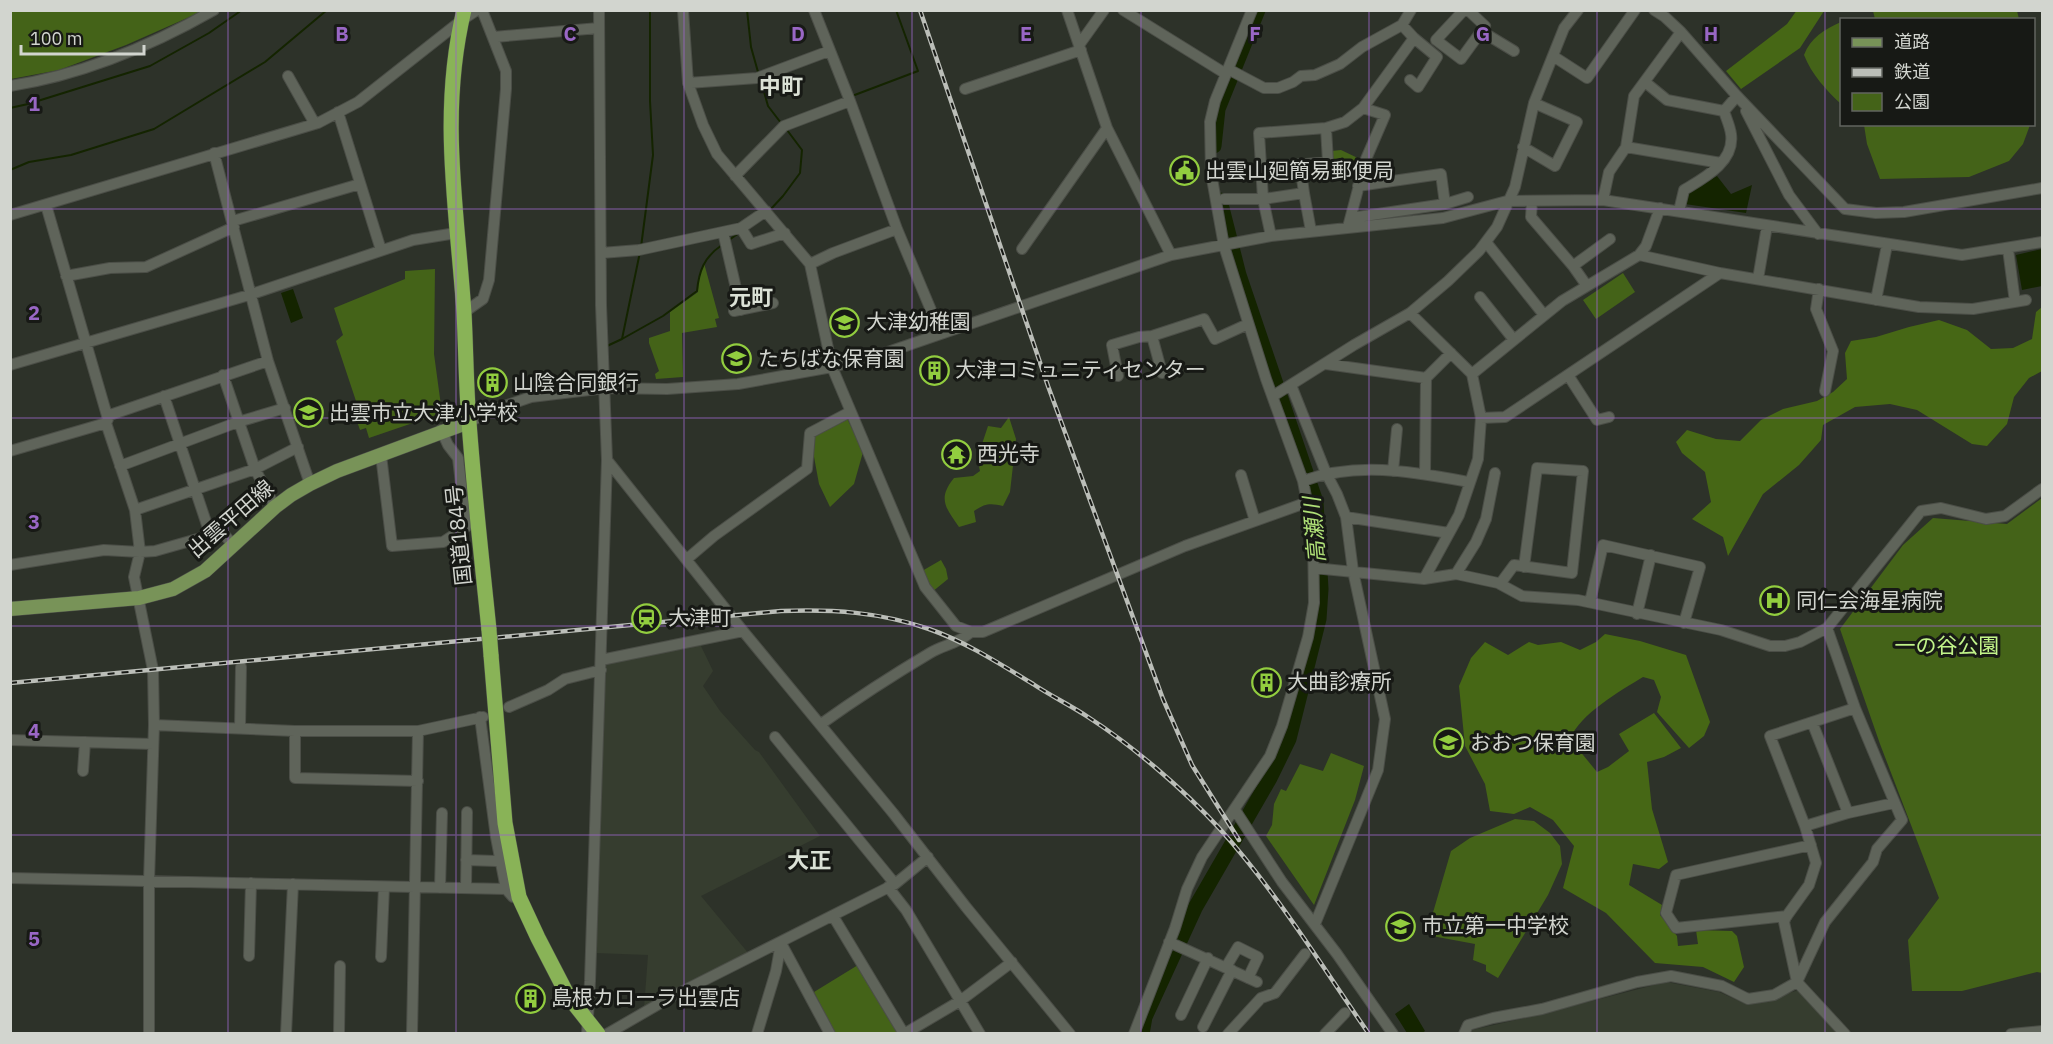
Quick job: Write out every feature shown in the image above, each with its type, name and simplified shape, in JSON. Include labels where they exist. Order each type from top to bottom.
[{"type":"highway","name":"国道184号","points":[[463,15],[450,114],[451,165],[464,313],[469,422],[513,893],[568,996],[587,1027],[598,1034]]},
{"type":"main road","name":"出雲平田線","points":[[10,609],[139,598],[173,589],[190,581],[234,546],[275,507],[310,484],[441,430],[469,422]]},
{"type":"street","points":[[10,86],[68,74],[99,64],[188,25],[214,10]]},
{"type":"street","points":[[10,215],[315,124],[358,102],[463,15],[477,10]]},
{"type":"street","points":[[464,313],[483,299],[489,280],[506,89],[506,71],[482,10]]},
{"type":"street","points":[[587,1027],[607,460],[601,305],[599,10]]},
{"type":"street","points":[[682,10],[688,83],[699,115],[717,154],[810,264],[832,367],[850,412],[925,587],[956,626],[971,632],[983,632],[1185,546],[1308,502]]},
{"type":"street","points":[[814,10],[897,229],[941,334]]},
{"type":"street","points":[[1067,10],[1107,128],[1171,255]]},
{"type":"street","points":[[965,89],[1080,48],[1104,10]]},
{"type":"street","points":[[1123,10],[1227,72],[1264,88],[1278,88],[1301,76],[1315,75],[1340,64],[1362,47],[1402,25],[1411,10]]},
{"type":"street","points":[[1134,1034],[1187,889],[1202,858],[1270,756],[1282,726],[1308,637],[1314,603],[1313,533],[1303,481],[1248,324],[1224,246],[1211,173],[1210,122],[1215,101],[1252,10]]},
{"type":"street","points":[[1466,10],[1485,26],[1461,59],[1436,40],[1466,10]]},
{"type":"street","points":[[1273,396],[1410,313],[1448,281],[1486,242],[1497,227],[1515,187],[1534,103],[1564,28],[1578,10]]},
{"type":"street","points":[[1553,56],[1587,78],[1635,10]]},
{"type":"street","points":[[1654,10],[1682,32],[1739,98],[1845,209],[1876,213],[1904,212],[2043,188]]},
{"type":"street","points":[[1402,25],[1437,57],[1418,87],[1410,80]]},
{"type":"street","points":[[494,37],[598,28]]},
{"type":"street","points":[[1481,32],[1514,51]]},
{"type":"street","points":[[1603,200],[1609,172],[1626,147],[1634,96],[1682,32]]},
{"type":"street","points":[[1271,236],[1263,199],[1259,133],[1326,128],[1345,122],[1363,108],[1414,38]]},
{"type":"street","points":[[688,83],[757,78],[829,51]]},
{"type":"street","points":[[288,76],[315,124]]},
{"type":"street","points":[[1645,82],[1667,100],[1724,111]]},
{"type":"street","points":[[1724,111],[1739,98]]},
{"type":"street","points":[[1739,98],[1789,195],[1818,234]]},
{"type":"street","points":[[735,176],[784,126],[850,101]]},
{"type":"street","points":[[1523,147],[1555,166],[1577,122],[1534,103]]},
{"type":"street","points":[[1349,223],[1366,159],[1385,116],[1363,108]]},
{"type":"street","points":[[1679,211],[1684,190],[1716,171],[1730,146],[1731,135],[1724,111]]},
{"type":"street","points":[[338,112],[381,250]]},
{"type":"street","points":[[1022,249],[1107,128]]},
{"type":"street","points":[[1262,168],[1328,162],[1326,128]]},
{"type":"street","points":[[1626,147],[1721,163]]},
{"type":"street","points":[[214,153],[267,361],[310,484]]},
{"type":"street","points":[[1300,164],[1311,231]]},
{"type":"street","points":[[1358,186],[1441,174],[1445,204]]},
{"type":"street","points":[[66,276],[110,268],[146,267],[233,224],[360,184]]},
{"type":"street","points":[[1224,199],[1263,199],[1304,193]]},
{"type":"street","points":[[469,422],[493,410],[531,397],[606,388],[667,389],[738,384],[832,367],[891,351],[1171,255],[1271,236],[1311,231],[1445,204],[1468,197]]},
{"type":"street","points":[[1349,223],[1443,218],[1507,201],[1603,200],[1962,255],[2043,242]]},
{"type":"street","points":[[1532,201],[1531,217],[1587,286]]},
{"type":"street","points":[[46,204],[106,420],[135,510],[140,552],[134,577],[153,670],[148,1034]]},
{"type":"street","points":[[1472,374],[1562,301],[1639,255],[1646,246],[1660,208]]},
{"type":"street","points":[[602,253],[639,250],[741,228],[766,211]]},
{"type":"street","points":[[1758,279],[1767,226]]},
{"type":"street","points":[[741,228],[751,244],[785,234]]},
{"type":"street","points":[[810,264],[897,229]]},
{"type":"street","points":[[723,232],[738,310],[773,303]]},
{"type":"street","points":[[10,364],[249,295],[413,240],[456,233]]},
{"type":"street","points":[[1573,266],[1610,239]]},
{"type":"street","points":[[1486,242],[1544,315]]},
{"type":"street","points":[[1876,300],[1887,245]]},
{"type":"street","points":[[1639,255],[1720,273],[1919,308],[1973,309],[2021,301],[2008,249]]},
{"type":"street","points":[[1482,418],[1505,417],[1720,273]]},
{"type":"street","points":[[1819,289],[1816,309],[1833,351],[1825,391]]},
{"type":"street","points":[[1480,297],[1514,340]]},
{"type":"street","points":[[1410,313],[1472,374],[1482,418],[1478,459],[1459,515],[1424,579]]},
{"type":"street","points":[[1118,376],[1112,345],[1139,337],[1152,336],[1204,319],[1215,339],[1248,324]]},
{"type":"street","points":[[1152,336],[1162,373]]},
{"type":"street","points":[[1425,474],[1426,378],[1451,353]]},
{"type":"street","points":[[10,451],[106,420],[164,396],[267,361]]},
{"type":"street","points":[[1326,363],[1426,378]]},
{"type":"street","points":[[223,375],[255,469],[275,507]]},
{"type":"street","points":[[1568,375],[1597,420],[1609,417]]},
{"type":"street","points":[[1291,385],[1346,518],[1353,571],[1384,719],[1378,770],[1315,924]]},
{"type":"street","points":[[164,396],[210,534]]},
{"type":"street","points":[[120,466],[238,422],[285,408]]},
{"type":"street","points":[[687,560],[714,536],[807,469],[810,433],[850,412]]},
{"type":"street","points":[[1393,471],[1397,429]]},
{"type":"street","points":[[381,455],[392,546],[443,542],[466,527],[458,458],[448,445],[441,430]]},
{"type":"street","points":[[135,510],[255,469],[298,447]]},
{"type":"street","points":[[607,460],[1070,1034]]},
{"type":"street","points":[[1303,481],[1326,473],[1371,468],[1469,482]]},
{"type":"street","points":[[1500,584],[1514,565],[1524,567],[1572,573],[1583,471],[1537,468],[1524,567]]},
{"type":"street","points":[[1456,574],[1476,542],[1486,519],[1495,472]]},
{"type":"street","points":[[1240,474],[1255,521]]},
{"type":"street","points":[[1314,568],[1424,579],[1456,574],[1500,584],[1522,596],[1590,602],[1637,614],[1721,630],[1770,646],[1785,646],[1800,642],[1827,628],[1921,511],[1941,508],[1986,519],[2005,516],[2043,489]]},
{"type":"street","points":[[1346,518],[1449,534]]},
{"type":"street","points":[[10,564],[104,550],[155,551],[222,532],[234,546]]},
{"type":"street","points":[[1590,602],[1603,545],[1652,555],[1700,567],[1684,623]]},
{"type":"street","points":[[1637,614],[1652,555]]},
{"type":"street","points":[[1464,1034],[1468,1026],[1493,1018],[1542,1009],[1637,982],[1671,976],[1722,986],[1748,999],[1774,995],[1797,982],[1825,922],[1873,862],[1877,849],[1902,820],[1854,708],[1827,628]]},
{"type":"street","points":[[509,707],[548,690],[565,679],[601,665],[743,631]]},
{"type":"street","points":[[821,724],[933,651],[958,642],[971,632]]},
{"type":"street","points":[[240,728],[241,667]]},
{"type":"street","points":[[1845,1034],[1797,982],[1784,922],[1809,885],[1816,863],[1805,826],[1770,736],[1854,708]]},
{"type":"street","points":[[10,878],[466,888],[513,893],[496,837],[482,717],[418,731],[295,731],[154,725]]},
{"type":"street","points":[[1812,722],[1848,813]]},
{"type":"street","points":[[295,731],[295,778],[418,781]]},
{"type":"street","points":[[412,1034],[418,731]]},
{"type":"street","points":[[775,737],[891,885],[980,1034]]},
{"type":"street","points":[[10,740],[153,744]]},
{"type":"street","points":[[83,771],[85,742]]},
{"type":"street","points":[[1805,826],[1848,813],[1894,803]]},
{"type":"street","points":[[1235,810],[1282,882],[1315,924],[1393,1034]]},
{"type":"street","points":[[466,888],[467,812]]},
{"type":"street","points":[[440,888],[442,813]]},
{"type":"street","points":[[1787,916],[1676,928],[1666,913],[1676,874],[1811,845]]},
{"type":"street","points":[[607,1034],[671,998],[891,885],[928,857]]},
{"type":"street","points":[[466,860],[496,861]]},
{"type":"street","points":[[249,956],[251,883]]},
{"type":"street","points":[[286,1034],[293,884]]},
{"type":"street","points":[[381,957],[384,887]]},
{"type":"street","points":[[833,916],[904,1033],[960,1001],[1012,962]]},
{"type":"street","points":[[1169,942],[1208,958],[1229,968],[1253,980],[1258,957],[1238,947],[1229,968],[1203,1027]]},
{"type":"street","points":[[757,1034],[776,971],[781,943]]},
{"type":"street","points":[[781,943],[830,1034]]},
{"type":"street","points":[[1228,1034],[1262,998],[1275,993],[1305,954]]},
{"type":"street","points":[[1181,1015],[1208,958]]},
{"type":"street","points":[[339,1034],[340,966]]},
{"type":"street","points":[[1325,1034],[1345,1013]]},
{"type":"street","points":[[2011,1034],[2043,1031]]},
{"type":"shaded area","points":[[1717,176],[1731,194],[1752,185],[1746,213],[1685,204],[1687,193]]},
{"type":"shaded area","points":[[2042,249],[2042,286],[2022,290],[2016,255]]},
{"type":"shaded area","points":[[293,289],[303,318],[291,323],[281,293]]},
{"type":"shaded area","points":[[700,644],[713,671],[703,686],[720,711],[759,752],[820,836],[701,896],[749,954],[644,1008],[648,955],[595,953],[606,663]]},
{"type":"shaded area","points":[[1666,982],[1719,992],[1746,1004],[1800,990],[1841,1034],[1470,1034],[1472,1030]]},
{"type":"shaded area","points":[[1409,1004],[1425,1031],[1422,1033],[1407,1033],[1395,1014]]},
{"type":"green space","points":[[1797,10],[1824,11],[1800,48],[1741,89],[1726,71],[1787,24]]},
{"type":"green space","points":[[11,11],[203,11],[126,45],[59,70],[11,79]]},
{"type":"green space","points":[[1873,11],[2017,11],[2019,18],[1875,18]]},
{"type":"green space","points":[[1840,22],[1840,103],[1820,82],[1804,55],[1810,44],[1829,28]]},
{"type":"green space","points":[[1864,126],[2030,126],[2023,144],[2009,161],[1969,177],[1880,179],[1867,144]]},
{"type":"green space","points":[[1341,150],[1362,160],[1359,174],[1331,169],[1331,151]]},
{"type":"green space","points":[[704,263],[719,318],[715,319],[717,327],[682,333],[683,377],[656,379],[655,374],[659,371],[649,338],[670,331],[670,312],[698,292],[699,276]]},
{"type":"green space","points":[[435,269],[434,354],[442,413],[369,438],[366,428],[360,430],[353,410],[358,407],[336,341],[343,335],[334,308],[405,279],[405,271]]},
{"type":"green space","points":[[1623,273],[1635,292],[1596,319],[1583,300]]},
{"type":"green space","points":[[2042,307],[2042,371],[2029,378],[2014,397],[2007,424],[1987,446],[1972,444],[1917,410],[1890,404],[1855,407],[1823,425],[1821,440],[1799,465],[1763,494],[1728,556],[1723,537],[1692,519],[1711,502],[1705,472],[1682,453],[1676,442],[1687,430],[1716,439],[1740,441],[1761,420],[1783,409],[1817,401],[1833,392],[1847,379],[1845,353],[1851,341],[1876,337],[1939,320],[1967,330],[1991,349],[2013,348],[2032,339],[2036,312]]},
{"type":"green space","points":[[846,416],[863,452],[854,484],[830,507],[819,484],[810,435]]},
{"type":"green space","points":[[1009,417],[1016,439],[1010,492],[1003,506],[991,504],[981,506],[974,511],[976,522],[959,527],[945,503],[949,485],[954,478],[973,476],[980,471],[979,467],[983,462],[982,444],[988,426],[1001,428]]},
{"type":"green space","name":"一の谷公園","points":[[2042,498],[2042,973],[2037,972],[1962,991],[1912,991],[1908,940],[1939,898],[1880,744],[1840,629],[1903,545],[1933,518],[2007,524]]},
{"type":"green space","points":[[941,560],[948,579],[932,592],[922,571]]},
{"type":"green space","points":[[1605,634],[1640,641],[1686,655],[1710,722],[1704,736],[1689,748],[1657,712],[1661,697],[1654,680],[1643,677],[1591,712],[1570,739],[1597,772],[1608,767],[1629,751],[1619,734],[1654,713],[1681,748],[1664,757],[1647,762],[1652,809],[1668,862],[1659,869],[1633,864],[1629,885],[1662,905],[1660,915],[1677,936],[1678,946],[1698,944],[1696,930],[1732,931],[1737,936],[1744,967],[1734,982],[1703,967],[1655,963],[1606,913],[1563,888],[1574,846],[1553,820],[1530,807],[1514,814],[1490,811],[1485,784],[1465,746],[1459,686],[1471,658],[1485,642],[1508,655],[1529,642],[1538,645],[1561,642],[1580,650],[1596,642]]},
{"type":"green space","points":[[1331,753],[1364,766],[1355,800],[1314,905],[1266,836],[1272,825],[1274,804],[1281,789],[1286,791],[1300,764],[1323,771]]},
{"type":"green space","points":[[1515,819],[1534,821],[1550,833],[1560,846],[1562,864],[1548,895],[1498,978],[1486,971],[1486,965],[1473,960],[1475,944],[1432,936],[1427,933],[1451,851],[1470,838]]},
{"type":"green space","points":[[858,965],[898,1031],[894,1034],[835,1033],[814,992]]},
{"type":"waterway","points":[[10,108],[150,66],[209,33],[242,10]]},
{"type":"waterway","points":[[10,170],[29,162],[71,155],[154,129],[265,62],[327,10]]},
{"type":"waterway","points":[[641,247],[653,155],[650,101],[650,10]]},
{"type":"waterway","points":[[747,10],[751,47],[758,72]]},
{"type":"waterway","points":[[852,96],[918,71],[896,10]]},
{"type":"waterway","name":"高瀬川","points":[[1214,146],[1218,109],[1258,10]]},
{"type":"waterway","points":[[761,81],[768,106],[781,123]]},
{"type":"waterway","points":[[770,210],[800,173],[802,150],[787,130]]},
{"type":"waterway","name":"高瀬川","points":[[1142,1034],[1145,1017],[1195,908],[1270,778],[1289,739],[1319,619],[1321,589],[1316,502],[1239,275],[1220,200]]},
{"type":"waterway","points":[[729,240],[739,233]]},
{"type":"waterway","points":[[622,339],[663,316],[697,291],[704,265],[711,254],[722,245]]},
{"type":"waterway","points":[[607,346],[622,339],[640,252]]},
{"type":"railway","points":[[920,10],[1048,386],[1163,699],[1192,765],[1239,840]]},
{"type":"railway","points":[[10,683],[781,611],[856,613],[910,623],[943,634],[969,647],[1081,713],[1105,728],[1174,783],[1219,828],[1260,877],[1369,1034]]},
{"type":"place","name":"出雲山廻簡易郵便局","points":[[1184,171]]},
{"type":"place","name":"大津幼稚園","points":[[845,322]]},
{"type":"place","name":"たちばな保育園","points":[[737,359]]},
{"type":"place","name":"大津コミュニティセンター","points":[[934,370]]},
{"type":"place","name":"山陰合同銀行","points":[[492,383]]},
{"type":"place","name":"出雲市立大津小学校","points":[[308,413]]},
{"type":"place","name":"西光寺","points":[[956,454]]},
{"type":"place","name":"同仁会海星病院","points":[[1775,601]]},
{"type":"place","name":"大津町","points":[[647,618]]},
{"type":"place","name":"大曲診療所","points":[[1266,682]]},
{"type":"place","name":"おおつ保育園","points":[[1449,743]]},
{"type":"place","name":"市立第一中学校","points":[[1401,926]]},
{"type":"place","name":"島根カローラ出雲店","points":[[530,998]]},
{"type":"district","name":"中町","points":[[781,86]]},
{"type":"district","name":"元町","points":[[751,297]]},
{"type":"district","name":"大正","points":[[809,860]]}]
